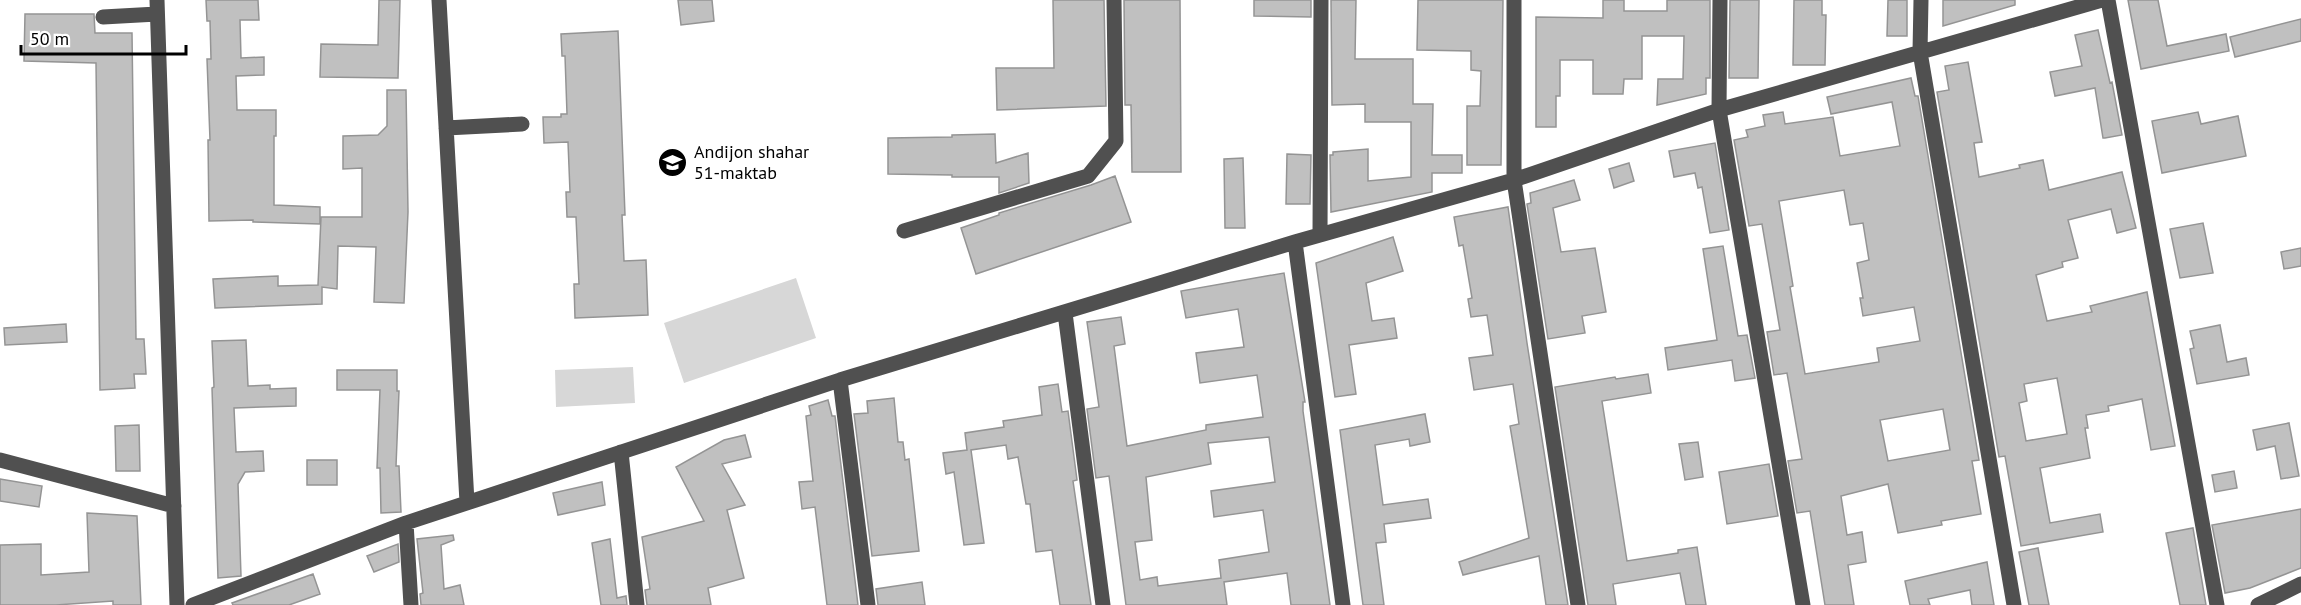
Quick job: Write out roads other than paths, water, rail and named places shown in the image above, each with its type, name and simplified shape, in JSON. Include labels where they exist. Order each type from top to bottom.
[{"type":"street","points":[[439,0],[467,502]]},
{"type":"street","points":[[904,231],[1088,176],[1116,141],[1114,0]]},
{"type":"street","points":[[1320,235],[1321,0]]},
{"type":"street","points":[[1514,0],[1514,180],[1578,605]]},
{"type":"street","points":[[1720,0],[1719,110],[1803,605]]},
{"type":"street","points":[[1921,0],[1920,52],[2014,605]]},
{"type":"street","points":[[193,605],[406,523],[840,380],[1295,242],[1514,180],[1719,110],[2102,0]]},
{"type":"street","points":[[2108,0],[2217,605]]},
{"type":"street","points":[[103,17],[157,7],[177,605]]},
{"type":"street","points":[[446,128],[522,124]]},
{"type":"street","points":[[1295,242],[1343,605]]},
{"type":"street","points":[[1065,313],[1103,605]]},
{"type":"street","points":[[840,380],[868,605]]},
{"type":"street","points":[[621,452],[637,605]]},
{"type":"street","points":[[0,460],[174,506]]},
{"type":"street","points":[[406,523],[411,605]]},
{"type":"street","points":[[2258,605],[2301,584]]},
{"type":"place","name":"Andijon shahar 51-maktab","points":[[673,162]]}]
